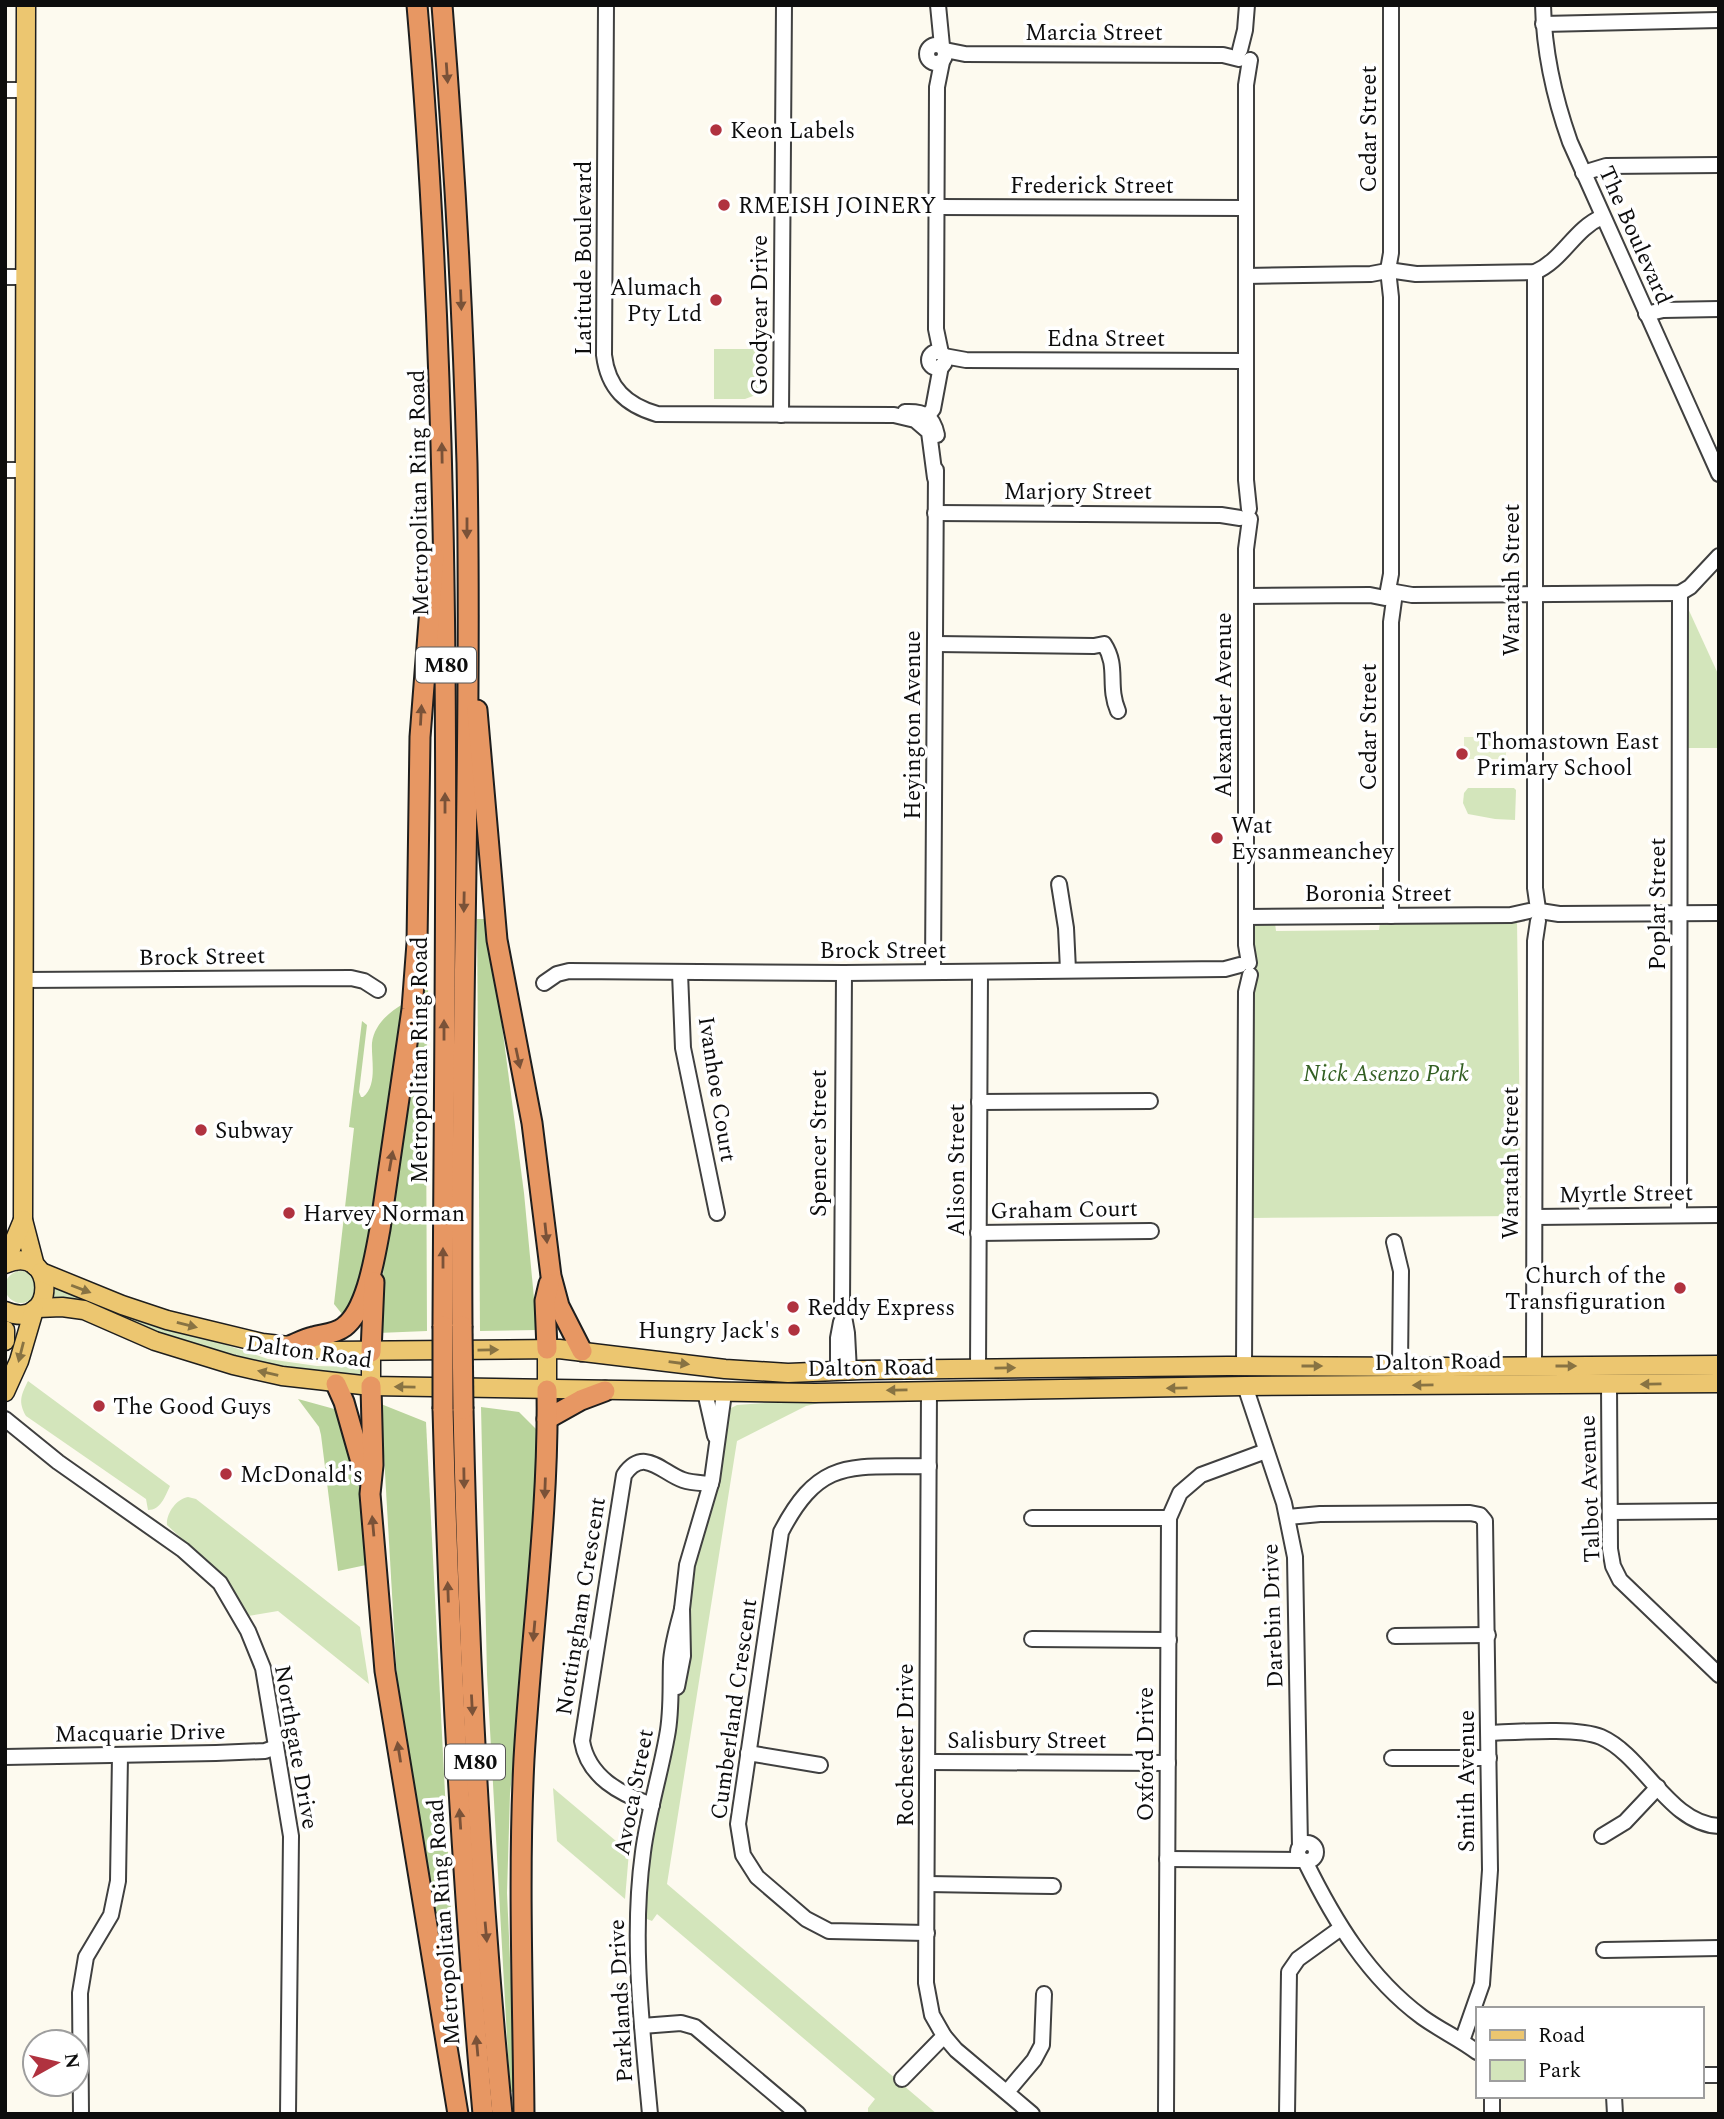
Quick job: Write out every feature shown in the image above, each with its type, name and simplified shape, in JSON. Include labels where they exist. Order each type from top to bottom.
[{"type":"highway","name":"Metropolitan Ring Road","points":[[417,5],[437,295],[446,607],[453,1409],[450,1641],[459,1806],[483,2114]]},
{"type":"highway","name":"Metropolitan Ring Road","points":[[442,5],[459,260],[467,463],[468,601],[452,1326]]},
{"type":"highway","points":[[371,1352],[374,1264],[396,1132],[412,1009],[417,943],[422,682],[434,559],[443,502]]},
{"type":"highway","points":[[468,601],[497,940],[532,1124],[551,1276],[559,1306],[582,1351]]},
{"type":"highway","points":[[287,1347],[347,1325],[358,1310],[374,1264]]},
{"type":"highway","points":[[547,1349],[545,1301],[551,1276]]},
{"type":"highway","points":[[336,1384],[344,1402],[370,1494]]},
{"type":"highway","points":[[371,1386],[373,1465],[370,1494],[385,1671],[458,2114]]},
{"type":"highway","points":[[524,2114],[521,1840],[524,1757],[545,1497],[547,1390]]},
{"type":"highway","points":[[547,1419],[581,1400],[605,1391]]},
{"type":"highway","name":"Metropolitan Ring Road","points":[[453,1409],[483,1893],[502,2114]]},
{"type":"main road","points":[[5,1392],[14,1374],[35,1309],[45,1293],[45,1282],[38,1269],[23,1220],[24,980],[14,470],[24,277],[26,5]]},
{"type":"main road","points":[[5,1263],[23,1220]]},
{"type":"main road","name":"Dalton Road","points":[[5,1263],[20,1260],[70,1285],[145,1313],[287,1347],[371,1352],[547,1349],[725,1369],[788,1373],[1400,1366],[1534,1375],[1609,1384],[1719,1383]]},
{"type":"main road","name":"Dalton Road","points":[[5,1311],[19,1315],[35,1309],[62,1307],[84,1310],[137,1335],[197,1355],[282,1376],[371,1386],[724,1393],[1245,1386],[1719,1365]]},
{"type":"main road","points":[[5,1330],[5,1341]]},
{"type":"main road","points":[[547,1349],[547,1390]]},
{"type":"main road","points":[[371,1352],[371,1386]]},
{"type":"main road","points":[[1244,1366],[1245,1386]]},
{"type":"main road","name":"Spencer Street","points":[[843,1371],[843,1391]]},
{"type":"street","name":"Latitude Boulevard","points":[[606,5],[604,355],[610,379],[620,396],[630,404],[657,414],[925,417]]},
{"type":"street","name":"Goodyear Drive","points":[[781,415],[784,5]]},
{"type":"street","name":"Alexander Avenue","points":[[1244,1366],[1246,549],[1243,515],[1246,480],[1247,85],[1243,55],[1247,5]]},
{"type":"street","name":"Cedar Street","points":[[1391,5],[1391,916]]},
{"type":"street","name":"The Boulevard","points":[[1543,5],[1543,24],[1556,101],[1583,173],[1715,458],[1719,474]]},
{"type":"street","points":[[925,417],[939,360],[936,329],[938,12]]},
{"type":"street","points":[[1543,24],[1719,20]]},
{"type":"street","name":"Marcia Street","points":[[939,54],[1243,55]]},
{"type":"street","points":[[5,90],[25,90]]},
{"type":"street","points":[[1583,173],[1606,166],[1719,165]]},
{"type":"street","name":"Frederick Street","points":[[937,207],[1246,208]]},
{"type":"street","points":[[1246,276],[1535,272],[1552,262],[1586,225],[1602,217]]},
{"type":"street","name":"Waratah Street","points":[[1534,1375],[1535,272]]},
{"type":"street","points":[[5,277],[24,277]]},
{"type":"street","points":[[1646,314],[1662,310],[1719,309]]},
{"type":"street","name":"Edna Street","points":[[939,360],[1246,361]]},
{"type":"street","name":"Heyington Avenue","points":[[925,417],[931,438],[935,478],[933,972]]},
{"type":"street","name":"Marjory Street","points":[[935,513],[1243,515]]},
{"type":"street","points":[[1246,596],[1680,593],[1690,587],[1719,556]]},
{"type":"street","name":"Poplar Street","points":[[1679,1215],[1680,593]]},
{"type":"street","points":[[936,644],[1104,644],[1112,656],[1112,696],[1118,711]]},
{"type":"street","points":[[1059,884],[1066,928],[1068,971]]},
{"type":"street","name":"Boronia Street","points":[[1246,917],[1719,913]]},
{"type":"street","name":"Brock Street","points":[[544,983],[557,974],[569,971],[844,973],[1244,969]]},
{"type":"street","name":"Ivanhoe Court","points":[[680,972],[683,1048],[717,1213]]},
{"type":"street","name":"Alison Street","points":[[978,1369],[980,972]]},
{"type":"street","name":"Spencer Street","points":[[843,1371],[847,1333],[842,1313],[844,973]]},
{"type":"street","name":"Brock Street","points":[[24,980],[351,978],[364,981],[378,990]]},
{"type":"street","points":[[979,1102],[1150,1101]]},
{"type":"street","name":"Myrtle Street","points":[[1535,1217],[1719,1215]]},
{"type":"street","name":"Graham Court","points":[[978,1233],[1151,1231]]},
{"type":"street","points":[[1394,1242],[1401,1271],[1400,1366]]},
{"type":"street","name":"Talbot Avenue","points":[[1609,1384],[1611,1559],[1616,1574],[1719,1675]]},
{"type":"street","name":"Darebin Drive","points":[[1245,1386],[1288,1517],[1296,1579],[1300,1810],[1305,1853],[1341,1928],[1367,1965],[1423,2018],[1471,2046]]},
{"type":"street","name":"Rochester Drive","points":[[929,1390],[927,1933],[929,2002],[932,2015],[944,2036]]},
{"type":"street","name":"Avoca Street","points":[[705,1392],[716,1444]]},
{"type":"street","name":"Avoca Street","points":[[640,1887],[643,1853],[671,1706],[672,1654],[691,1546],[711,1484],[724,1393]]},
{"type":"street","name":"Northgate Drive","points":[[5,1419],[58,1462],[183,1550],[220,1583],[248,1631],[263,1668],[291,1836],[288,2114]]},
{"type":"street","name":"Oxford Drive","points":[[1166,2114],[1170,1518],[1180,1493],[1201,1475],[1266,1451]]},
{"type":"street","name":"Nottingham Crescent","points":[[652,1805],[628,1796],[610,1785],[590,1766],[582,1741],[624,1475],[637,1463],[653,1463],[682,1480],[711,1484]]},
{"type":"street","name":"Cumberland Crescent","points":[[927,1933],[829,1931],[806,1919],[757,1877],[743,1855],[738,1824],[781,1532],[793,1508],[812,1487],[829,1475],[856,1467],[929,1466]]},
{"type":"street","points":[[1610,1512],[1719,1511]]},
{"type":"street","name":"Smith Avenue","points":[[1288,1517],[1320,1514],[1488,1513],[1490,1870],[1483,1978],[1477,2007]]},
{"type":"street","points":[[1032,1518],[1170,1518]]},
{"type":"street","points":[[1395,1636],[1488,1635]]},
{"type":"street","points":[[1032,1639],[1169,1640]]},
{"type":"street","points":[[1489,1733],[1574,1732],[1597,1735],[1617,1747],[1692,1819],[1709,1826],[1719,1826]]},
{"type":"street","name":"Macquarie Drive","points":[[5,1756],[120,1756],[265,1751],[276,1747]]},
{"type":"street","points":[[748,1753],[820,1765]]},
{"type":"street","points":[[80,2114],[80,1993],[86,1957],[111,1915],[118,1881],[120,1756]]},
{"type":"street","points":[[1392,1758],[1489,1758]]},
{"type":"street","name":"Salisbury Street","points":[[928,1762],[1168,1763]]},
{"type":"street","points":[[1602,1836],[1625,1822],[1658,1787]]},
{"type":"street","points":[[1167,1858],[1275,1858],[1290,1861],[1305,1853]]},
{"type":"street","points":[[927,1884],[1053,1885]]},
{"type":"street","name":"Parklands Drive","points":[[640,1887],[637,1935],[650,2114]]},
{"type":"street","points":[[1287,2114],[1289,1972],[1298,1959],[1341,1928]]},
{"type":"street","points":[[1604,1950],[1719,1948]]},
{"type":"street","points":[[1007,2092],[1034,2060],[1042,2045],[1044,1994]]},
{"type":"street","name":"Smith Avenue","points":[[1471,2046],[1476,2015]]},
{"type":"street","points":[[642,2026],[681,2023],[695,2027],[798,2114]]},
{"type":"street","points":[[902,2079],[944,2036],[956,2050],[1032,2114]]},
{"type":"green space","points":[[714,349],[757,349],[757,357],[767,358],[768,376],[761,393],[745,399],[714,399]]},
{"type":"green space","points":[[1686,604],[1719,676],[1719,748],[1685,748]]},
{"type":"green space","points":[[1464,737],[1506,737],[1506,759],[1464,759]]},
{"type":"green space","points":[[1468,788],[1514,788],[1515,820],[1468,814],[1463,803],[1464,793]]},
{"type":"green space","points":[[477,919],[488,919],[524,1193],[537,1330],[480,1331]]},
{"type":"green space","name":"Nick Asenzo Park","points":[[1517,920],[1521,1216],[1252,1218],[1255,923],[1275,923],[1276,931],[1379,930],[1380,922]]},
{"type":"green space","points":[[425,940],[429,940],[426,1103],[427,1331],[378,1333],[396,1163],[416,1067]]},
{"type":"green space","points":[[403,1004],[365,1269],[346,1319],[334,1304],[354,1128],[349,1127],[362,1021],[367,1025],[359,1092],[363,1097],[371,1086],[373,1036],[388,1015]]},
{"type":"green space","points":[[21,1271],[32,1276],[37,1287],[32,1298],[21,1303],[10,1298],[5,1287],[10,1276]]},
{"type":"green space","points":[[55,1289],[268,1359],[317,1366],[360,1367],[360,1377],[268,1365],[228,1356],[52,1299]]},
{"type":"green space","points":[[28,1381],[170,1486],[159,1505],[148,1510],[146,1499],[26,1416],[21,1398]]},
{"type":"green space","points":[[298,1399],[338,1410],[359,1481],[366,1565],[338,1571],[321,1435],[319,1427]]},
{"type":"green space","points":[[808,1400],[819,1403],[806,1406],[737,1441],[667,1884],[937,2114],[868,2114],[868,2108],[875,2099],[657,1914],[652,1921],[642,1917],[649,1844],[685,1669],[685,1629],[694,1558],[726,1415],[737,1405]]},
{"type":"green space","points":[[381,1404],[426,1422],[455,1989],[440,1989],[398,1697]]},
{"type":"green space","points":[[481,1407],[519,1412],[538,1431],[534,1564],[510,1794],[507,1893],[516,2091],[510,2092],[487,1675]]},
{"type":"green space","points":[[188,1497],[196,1499],[360,1627],[369,1684],[278,1611],[248,1616],[211,1566],[167,1525],[173,1508]]},
{"type":"green space","points":[[553,1788],[629,1852],[625,1899],[557,1841]]},
{"type":"place","name":"Keon Labels","points":[[716,130]]},
{"type":"place","name":"RMEISH JOINERY","points":[[724,205]]},
{"type":"place","name":"Alumach Pty Ltd","points":[[716,300]]},
{"type":"place","name":"Thomastown East Primary School","points":[[1462,754]]},
{"type":"place","name":"Wat Eysanmeanchey","points":[[1217,838]]},
{"type":"place","name":"Subway","points":[[201,1130]]},
{"type":"place","name":"Harvey Norman","points":[[289,1213]]},
{"type":"place","name":"Church of the Transfiguration","points":[[1680,1288]]},
{"type":"place","name":"Reddy Express","points":[[793,1307]]},
{"type":"place","name":"Hungry Jack's","points":[[794,1330]]},
{"type":"place","name":"The Good Guys","points":[[99,1406]]},
{"type":"place","name":"McDonald's","points":[[226,1474]]}]
